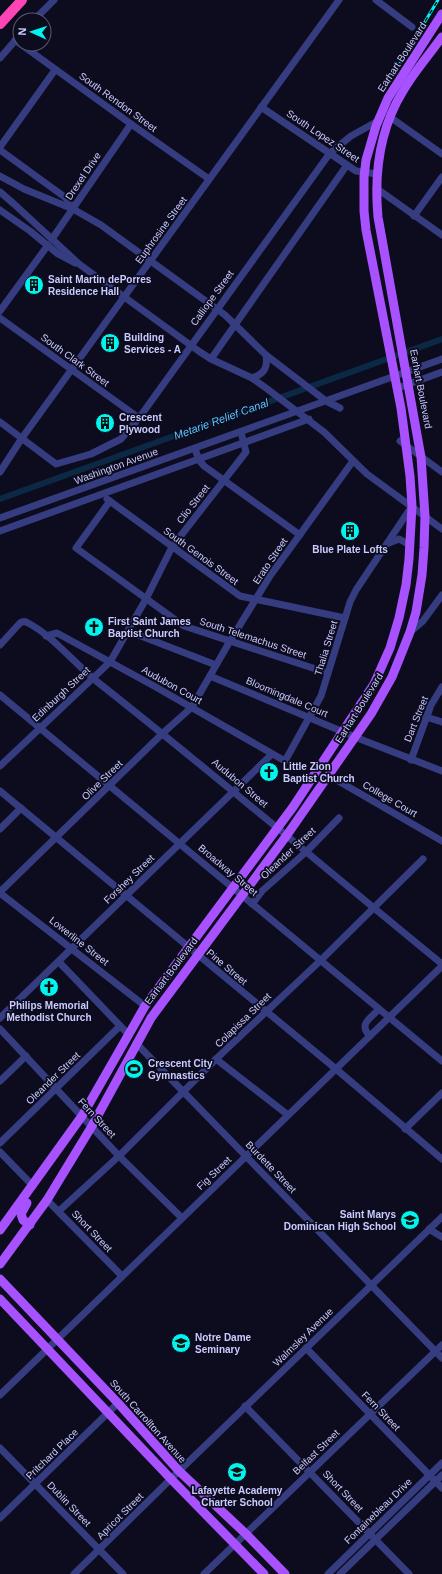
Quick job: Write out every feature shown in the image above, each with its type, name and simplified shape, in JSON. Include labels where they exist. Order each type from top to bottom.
[{"type":"highway","points":[[0,24],[22,0]]},
{"type":"main road","name":"Earhart Boulevard","points":[[0,1230],[82,1116],[145,1006],[234,889],[278,828],[343,732],[382,669],[396,631],[404,599],[408,572],[412,506],[403,444],[398,388],[366,230],[364,198],[365,172],[371,142],[388,98],[442,14]]},
{"type":"main road","name":"Earhart Boulevard","points":[[0,1264],[30,1225],[49,1196],[92,1126],[136,1043],[155,1012],[242,896],[355,737],[384,692],[400,660],[416,612],[422,575],[425,516],[422,457],[378,217],[376,188],[379,152],[390,117],[403,91],[439,47],[442,37]]},
{"type":"main road","points":[[385,320],[396,318]]},
{"type":"main road","points":[[408,572],[422,575]]},
{"type":"main road","points":[[49,1163],[58,1158],[62,1161],[49,1196]]},
{"type":"main road","points":[[30,1225],[23,1220],[21,1214],[29,1200],[33,1186]]},
{"type":"main road","name":"South Carrollton Avenue","points":[[0,1279],[118,1403],[179,1471],[246,1534],[284,1574]]},
{"type":"main road","points":[[0,1300],[264,1574]]},
{"type":"main road","points":[[13,1313],[23,1303]]},
{"type":"street","points":[[42,12],[54,0]]},
{"type":"street","name":"Euphrosine Street","points":[[0,472],[22,438],[339,0]]},
{"type":"street","points":[[376,0],[412,26]]},
{"type":"street","points":[[0,58],[12,45]]},
{"type":"street","name":"South Rendon Street","points":[[34,52],[55,70],[209,179]]},
{"type":"street","points":[[0,147],[55,70]]},
{"type":"street","name":"South Lopez Street","points":[[261,107],[356,171],[377,174]]},
{"type":"street","points":[[390,117],[442,154]]},
{"type":"street","name":"Calliope Street","points":[[22,438],[56,464],[91,454],[122,439],[139,418],[216,308],[330,153],[351,136],[378,121]]},
{"type":"street","name":"Drexel Drive","points":[[0,310],[50,242],[131,124]]},
{"type":"street","points":[[0,150],[66,198],[73,209]]},
{"type":"street","points":[[211,359],[347,165]]},
{"type":"street","points":[[0,176],[24,189],[73,209],[101,225],[216,308],[235,323],[266,355],[326,401],[340,408]]},
{"type":"street","points":[[414,216],[442,177]]},
{"type":"street","points":[[376,188],[442,235]]},
{"type":"street","points":[[0,192],[66,259],[79,264],[211,359],[252,378],[266,388],[296,412],[309,419],[367,474],[442,529]]},
{"type":"street","points":[[0,210],[50,242]]},
{"type":"street","name":"South Clark Street","points":[[0,318],[139,418]]},
{"type":"street","points":[[252,378],[264,371],[266,368],[266,355]]},
{"type":"street","name":"Washington Avenue","points":[[0,518],[326,401],[405,368],[442,359]]},
{"type":"street","points":[[398,388],[442,372]]},
{"type":"street","points":[[0,531],[244,444],[309,419]]},
{"type":"street","points":[[0,422],[22,438]]},
{"type":"street","points":[[241,432],[244,444]]},
{"type":"street","name":"Clio Street","points":[[128,631],[172,547],[246,452],[244,444]]},
{"type":"street","points":[[403,444],[442,471]]},
{"type":"street","points":[[195,449],[199,460],[224,481],[300,535]]},
{"type":"street","name":"Erato Street","points":[[210,676],[270,576],[353,461]]},
{"type":"street","points":[[156,462],[160,474]]},
{"type":"street","name":"South Genois Street","points":[[102,495],[240,596],[345,618]]},
{"type":"street","points":[[50,501],[54,512]]},
{"type":"street","name":"South Telemachus Street","points":[[110,501],[76,548],[184,626],[328,673]]},
{"type":"street","name":"Thalia Street","points":[[285,760],[321,696],[345,618],[356,590],[412,506]]},
{"type":"street","points":[[388,544],[399,539],[410,545]]},
{"type":"street","points":[[410,632],[423,621],[442,595]]},
{"type":"street","name":"Audubon Street","points":[[0,645],[20,623],[23,621],[28,622],[93,678],[163,733],[307,851],[442,965]]},
{"type":"street","points":[[128,631],[216,665]]},
{"type":"street","name":"Edinburgh Street","points":[[0,766],[110,662],[128,631]]},
{"type":"street","name":"Audubon Court","points":[[46,636],[57,633],[285,760]]},
{"type":"street","name":"Bloomingdale Court","points":[[210,676],[411,760],[442,771]]},
{"type":"street","name":"Olive Street","points":[[0,893],[163,733],[192,707],[210,676]]},
{"type":"street","name":"Dart Street","points":[[411,760],[431,705],[442,687]]},
{"type":"street","name":"Broadway Street","points":[[0,695],[442,1061]]},
{"type":"street","points":[[426,717],[442,722]]},
{"type":"street","name":"Forshey Street","points":[[0,1018],[59,962],[126,894],[180,844],[272,754]]},
{"type":"street","name":"College Court","points":[[328,775],[442,841]]},
{"type":"street","name":"Pine Street","points":[[0,791],[126,894],[188,948],[442,1159]]},
{"type":"street","points":[[0,829],[21,808]]},
{"type":"street","name":"Oleander Street","points":[[252,904],[271,882],[307,851],[339,818]]},
{"type":"street","name":"Colapissa Street","points":[[59,1211],[119,1156],[216,1059],[320,961],[423,859]]},
{"type":"street","name":"Lowerline Street","points":[[0,893],[145,1006]]},
{"type":"street","points":[[59,962],[128,1034]]},
{"type":"street","name":"Fig Street","points":[[0,1395],[336,1070],[442,965]]},
{"type":"street","points":[[370,1036],[364,1028],[366,1023],[379,1009]]},
{"type":"street","name":"Oleander Street","points":[[0,1143],[120,1026]]},
{"type":"street","name":"Fern Street","points":[[0,1029],[119,1156],[182,1218]]},
{"type":"street","name":"Burdette Street","points":[[136,1043],[442,1358]]},
{"type":"street","points":[[0,1081],[26,1056]]},
{"type":"street","points":[[216,1059],[288,1115]]},
{"type":"street","points":[[405,1129],[442,1093]]},
{"type":"street","points":[[0,1152],[33,1186]]},
{"type":"street","name":"Short Street","points":[[49,1196],[59,1211],[122,1276]]},
{"type":"street","name":"Walmsley Avenue","points":[[179,1471],[442,1217]]},
{"type":"street","points":[[429,1229],[442,1237]]},
{"type":"street","name":"Belfast Street","points":[[204,1574],[442,1344]]},
{"type":"street","name":"Fern Street","points":[[306,1348],[442,1488]]},
{"type":"street","name":"Pritchard Place","points":[[0,1518],[118,1403]]},
{"type":"street","name":"Short Street","points":[[245,1406],[376,1539],[408,1574]]},
{"type":"street","name":"Dublin Street","points":[[0,1448],[123,1574]]},
{"type":"street","name":"Fontainebleau Drive","points":[[328,1574],[442,1463]]},
{"type":"street","name":"Apricot Street","points":[[74,1574],[179,1471]]},
{"type":"street","name":"Fontainebleau Drive","points":[[340,1574],[442,1475]]},
{"type":"waterway","name":"Metarie Relief Canal","points":[[0,499],[442,339]]},
{"type":"railway","points":[[388,83],[438,0]]},
{"type":"place","name":"Saint Martin dePorres Residence Hall","points":[[34,285]]},
{"type":"place","name":"Building Services - A","points":[[110,343]]},
{"type":"place","name":"Crescent Plywood","points":[[105,423]]},
{"type":"place","name":"Blue Plate Lofts","points":[[350,531]]},
{"type":"place","name":"First Saint James Baptist Church","points":[[94,627]]},
{"type":"place","name":"Little Zion Baptist Church","points":[[269,772]]},
{"type":"place","name":"Philips Memorial Methodist Church","points":[[49,987]]},
{"type":"place","name":"Crescent City Gymnastics","points":[[134,1069]]},
{"type":"place","name":"Saint Marys Dominican High School","points":[[410,1220]]},
{"type":"place","name":"Notre Dame Seminary","points":[[181,1343]]},
{"type":"place","name":"Lafayette Academy Charter School","points":[[237,1472]]}]
